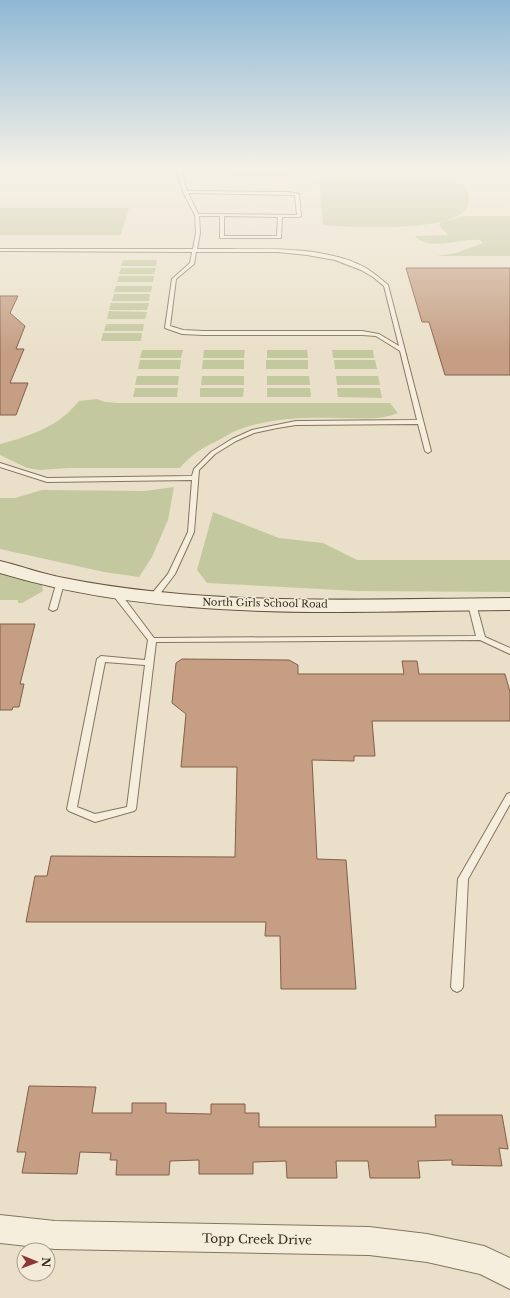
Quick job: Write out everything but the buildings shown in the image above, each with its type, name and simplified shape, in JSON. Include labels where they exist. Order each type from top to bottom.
[{"type":"main road","name":"North Girls School Road","points":[[0,567],[60,583],[115,592],[231,604],[510,604]]},
{"type":"street","name":"Topp Creek Drive","points":[[0,1229],[55,1235],[369,1241],[427,1248],[484,1260],[510,1274]]},
{"type":"lane","points":[[198,232],[192,263],[174,279],[166,327],[182,332],[203,333],[362,333],[377,335],[404,350]]},
{"type":"lane","points":[[222,232],[222,237],[280,237],[280,232]]},
{"type":"lane","points":[[0,250],[278,251],[310,254],[366,269],[378,277],[386,286],[404,350],[428,451]]},
{"type":"lane","points":[[153,597],[172,574],[191,532],[196,470],[213,453],[234,440],[252,432],[296,423],[421,422]]},
{"type":"lane","points":[[0,465],[47,480],[196,478]]},
{"type":"lane","points":[[53,609],[60,583]]},
{"type":"lane","points":[[115,592],[152,640],[131,809],[95,818],[72,810],[101,659],[149,663]]},
{"type":"lane","points":[[472,604],[481,638]]},
{"type":"lane","points":[[152,640],[481,638],[510,651]]},
{"type":"lane","points":[[457,986],[462,879],[510,796]]},
{"type":"green space","points":[[0,232],[122,232],[121,235],[0,235]]},
{"type":"green space","points":[[445,232],[510,232],[510,256],[437,256],[456,253],[483,243],[480,240],[472,240],[437,244],[421,241],[415,236],[448,235]]},
{"type":"green space","points":[[123,260],[157,260],[156,266],[121,266]]},
{"type":"green space","points":[[121,268],[156,268],[154,274],[119,274]]},
{"type":"green space","points":[[119,276],[154,276],[153,282],[117,282]]},
{"type":"green space","points":[[116,286],[152,286],[151,292],[114,292]]},
{"type":"green space","points":[[114,294],[150,294],[149,301],[112,301]]},
{"type":"green space","points":[[111,303],[149,303],[147,310],[109,310]]},
{"type":"green space","points":[[109,311],[147,312],[145,319],[107,319]]},
{"type":"green space","points":[[106,324],[144,324],[143,331],[104,331]]},
{"type":"green space","points":[[103,333],[142,333],[141,341],[101,341]]},
{"type":"green space","points":[[142,350],[183,350],[181,358],[140,358]]},
{"type":"green space","points":[[204,350],[245,350],[244,358],[203,358]]},
{"type":"green space","points":[[267,350],[307,350],[308,358],[267,358]]},
{"type":"green space","points":[[332,350],[373,350],[374,358],[333,358]]},
{"type":"green space","points":[[140,360],[181,360],[180,369],[138,369]]},
{"type":"green space","points":[[203,360],[244,360],[244,369],[202,369]]},
{"type":"green space","points":[[266,360],[308,360],[308,369],[266,369]]},
{"type":"green space","points":[[334,360],[375,360],[377,369],[335,369]]},
{"type":"green space","points":[[137,376],[179,376],[178,385],[135,385]]},
{"type":"green space","points":[[202,376],[244,376],[244,385],[201,385]]},
{"type":"green space","points":[[267,376],[309,376],[310,385],[267,385]]},
{"type":"green space","points":[[336,376],[378,376],[380,385],[337,385]]},
{"type":"green space","points":[[135,388],[178,388],[177,397],[133,397]]},
{"type":"green space","points":[[200,388],[244,388],[243,397],[200,397]]},
{"type":"green space","points":[[267,388],[310,388],[311,397],[267,397]]},
{"type":"green space","points":[[337,388],[380,388],[382,398],[338,397]]},
{"type":"green space","points":[[97,399],[105,402],[118,403],[390,403],[398,413],[391,416],[361,419],[287,419],[250,426],[230,433],[207,446],[193,455],[180,468],[68,468],[40,470],[27,468],[0,455],[0,444],[16,440],[44,429],[66,415],[79,401]]},
{"type":"green space","points":[[174,487],[168,520],[152,557],[139,577],[104,572],[0,549],[0,498],[15,498],[42,490],[145,491]]},
{"type":"green space","points":[[213,512],[279,538],[323,543],[357,560],[510,560],[510,592],[357,591],[207,583],[197,570]]},
{"type":"green space","points":[[0,573],[42,584],[43,591],[22,603],[18,603],[18,600],[0,600]]}]
